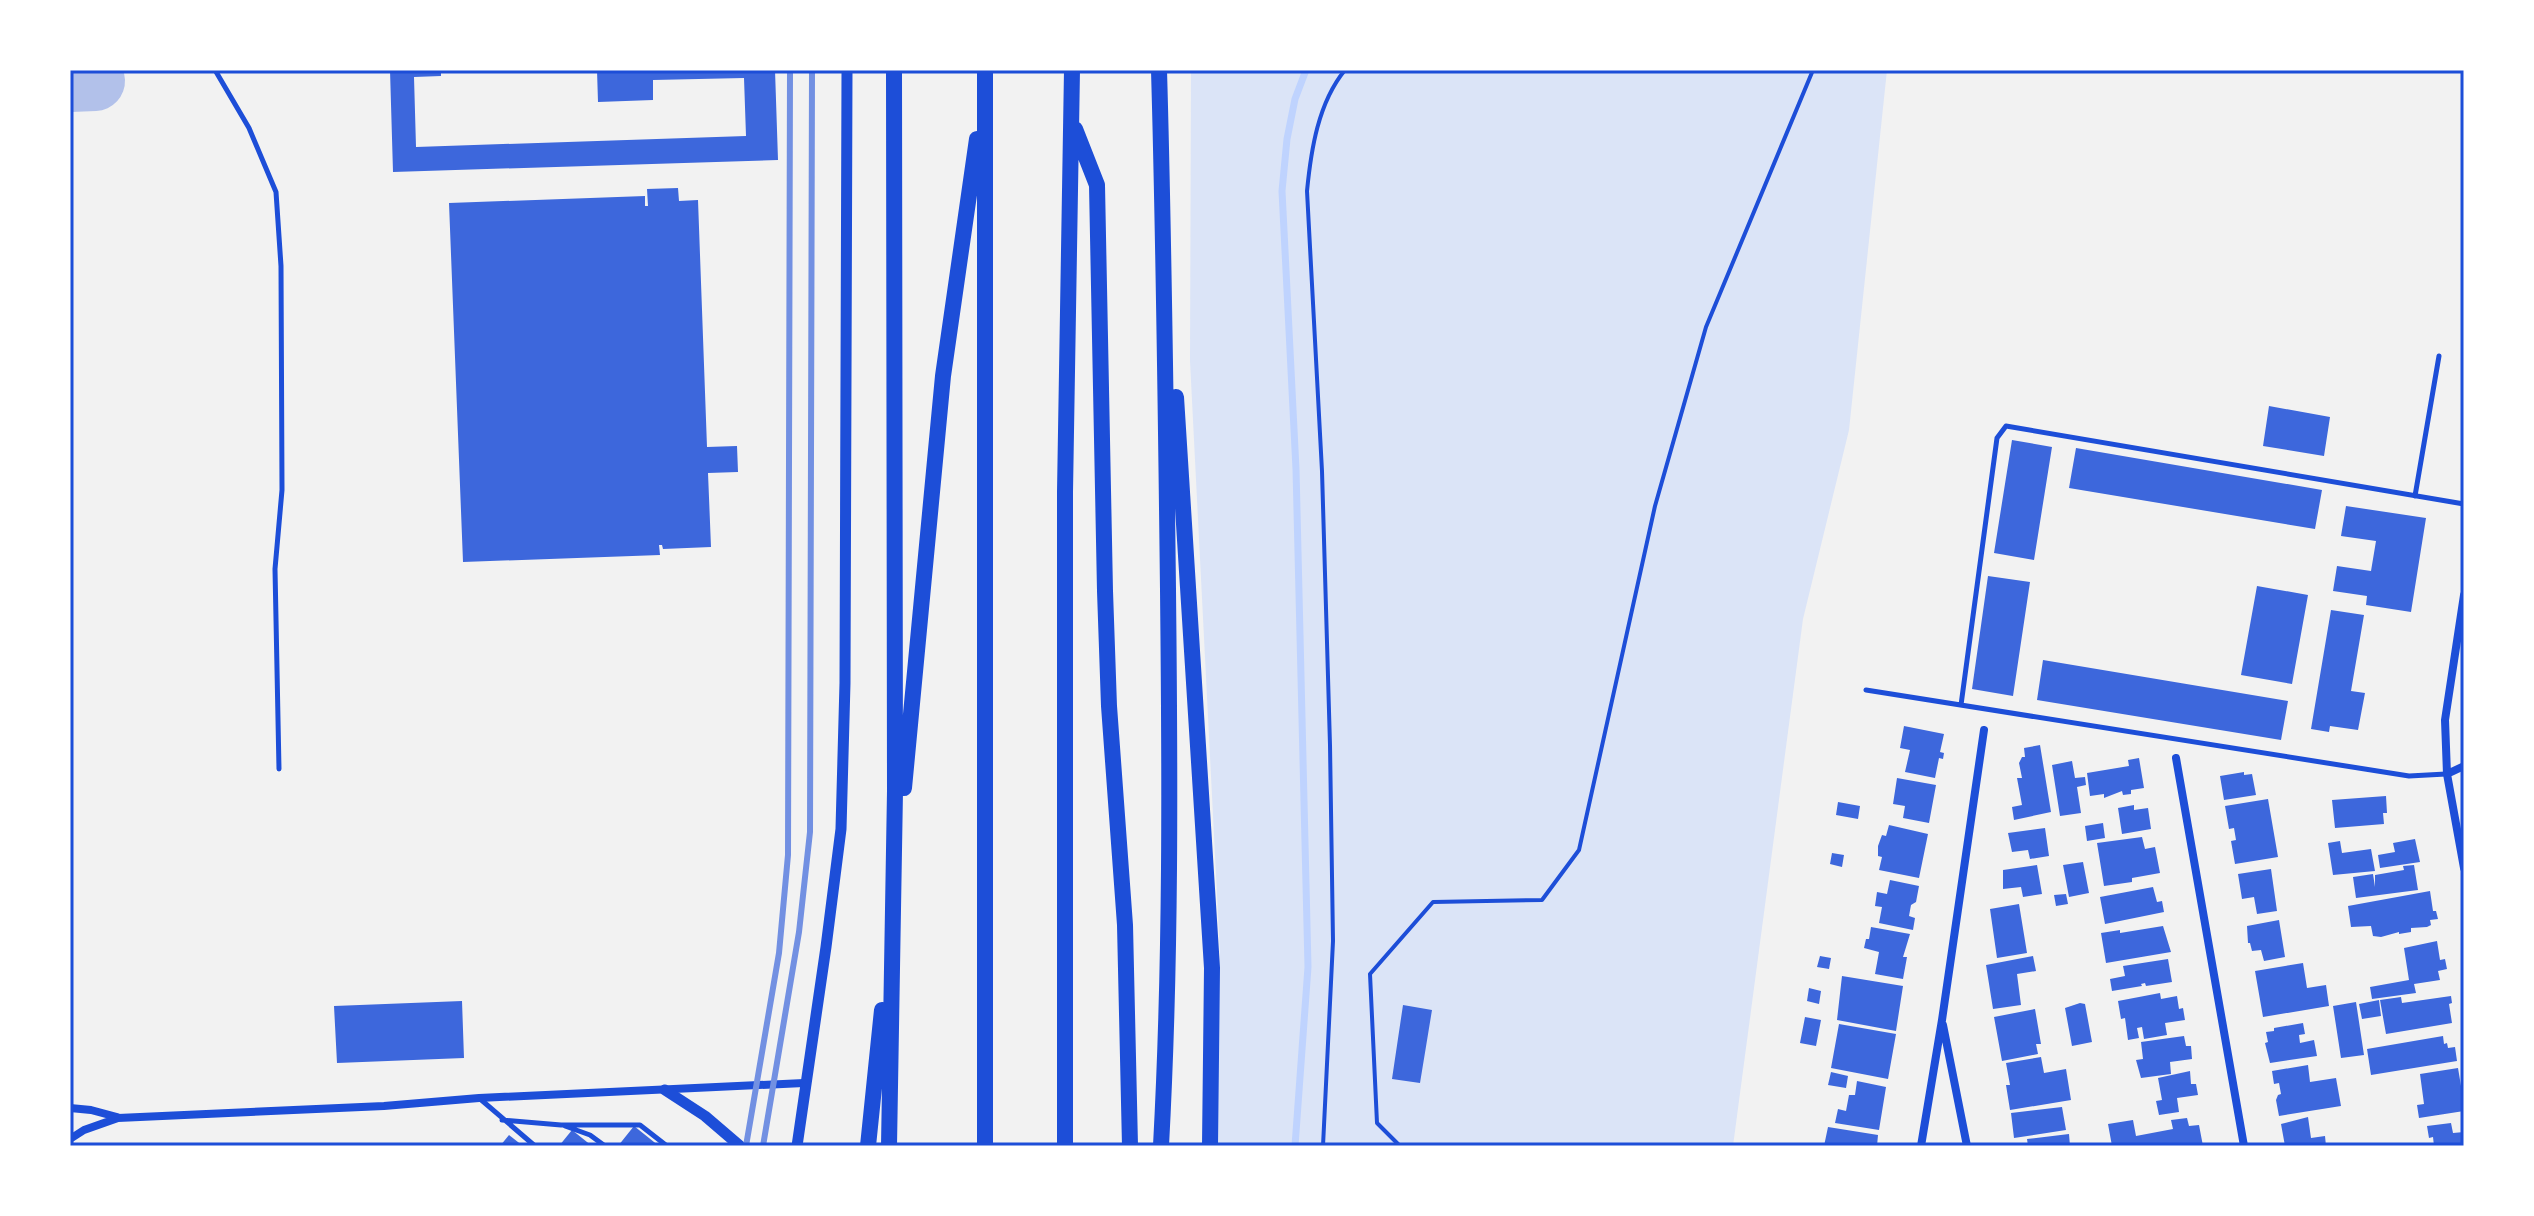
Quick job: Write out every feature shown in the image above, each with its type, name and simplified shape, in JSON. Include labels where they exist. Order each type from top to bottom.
[{"type":"highway","points":[[889,1142],[895,791],[894,70]]},
{"type":"highway","points":[[1065,1146],[1065,492],[1072,70]]},
{"type":"highway","points":[[1159,70],[1164,239],[1170,831],[1168,1031],[1161,1146]]},
{"type":"highway","points":[[984,1146],[985,76]]},
{"type":"highway","points":[[868,1146],[932,516],[943,376],[985,76]]},
{"type":"highway","points":[[1072,121],[1097,185],[1105,605],[1125,925],[1130,1146]]},
{"type":"highway","points":[[1164,239],[1205,826],[1212,968],[1209,1146]]},
{"type":"street","points":[[797,1146],[841,829],[845,683],[847,70]]},
{"type":"street","points":[[2464,595],[2445,720],[2447,774],[2464,868]]},
{"type":"street","points":[[1921,1146],[1984,730]]},
{"type":"street","points":[[2176,758],[2244,1146]]},
{"type":"street","points":[[2447,774],[2464,766]]},
{"type":"street","points":[[1942,1020],[1967,1146]]},
{"type":"street","points":[[70,1139],[84,1130],[118,1118],[804,1083]]},
{"type":"street","points":[[665,1090],[705,1116],[740,1146]]},
{"type":"street","points":[[70,1108],[118,1118]]},
{"type":"lane","points":[[215,70],[249,128],[276,192],[281,266],[282,474],[275,569],[279,769]]},
{"type":"lane","points":[[2415,496],[2439,356]]},
{"type":"lane","points":[[1961,705],[1997,438],[2006,426],[2464,504]]},
{"type":"lane","points":[[1866,690],[2409,776],[2447,774]]},
{"type":"lane","points":[[479,1098],[535,1146]]},
{"type":"lane","points":[[502,1120],[561,1125],[640,1125],[667,1146]]},
{"type":"lane","points":[[561,1125],[590,1135],[605,1146]]},
{"type":"path","points":[[1323,1146],[1333,941],[1330,745],[1322,471],[1307,191],[1312,147],[1337,79],[1345,70]]},
{"type":"path","points":[[1400,1146],[1377,1123],[1370,974],[1433,902],[1542,900],[1579,850],[1655,506],[1706,327],[1813,70]]},
{"type":"shaded area","points":[[1191,70],[1887,70],[1849,430],[1803,619],[1733,1146],[1210,1146],[1220,954],[1190,361]]},
{"type":"building","points":[[390,70],[441,70],[441,76],[414,77],[416,147],[746,136],[744,78],[653,80],[653,100],[598,102],[597,70],[775,70],[778,160],[393,172]]},
{"type":"building","points":[[678,188],[679,201],[698,200],[707,447],[737,446],[738,472],[708,473],[711,547],[663,549],[659,545],[660,555],[463,562],[449,203],[645,196],[645,206],[648,206],[647,189]]},
{"type":"building","points":[[2269,406],[2330,417],[2324,456],[2263,446]]},
{"type":"building","points":[[2012,440],[2052,447],[2034,560],[1994,553]]},
{"type":"building","points":[[2076,448],[2322,490],[2315,529],[2069,488]]},
{"type":"building","points":[[2346,506],[2426,518],[2411,612],[2366,605],[2367,596],[2333,591],[2337,566],[2371,571],[2376,541],[2341,536]]},
{"type":"building","points":[[1988,576],[2030,582],[2013,696],[1972,689]]},
{"type":"building","points":[[2257,586],[2308,595],[2292,684],[2241,675]]},
{"type":"building","points":[[2331,610],[2364,615],[2351,691],[2365,693],[2358,730],[2330,726],[2329,732],[2311,729]]},
{"type":"building","points":[[2043,660],[2288,701],[2281,740],[2037,700]]},
{"type":"building","points":[[1904,726],[1944,734],[1940,752],[1944,753],[1943,759],[1939,758],[1935,778],[1905,772],[1910,750],[1900,748]]},
{"type":"building","points":[[2040,745],[2051,812],[2014,820],[2012,807],[2022,805],[2017,778],[2022,778],[2019,763],[2025,757],[2024,748]]},
{"type":"building","points":[[2139,758],[2144,788],[2131,790],[2131,794],[2123,795],[2122,791],[2104,798],[2104,794],[2090,796],[2087,773],[2129,766],[2128,760]]},
{"type":"building","points":[[2072,761],[2075,778],[2085,777],[2086,785],[2077,787],[2081,813],[2060,816],[2052,765]]},
{"type":"building","points":[[2244,772],[2244,775],[2252,774],[2256,795],[2224,800],[2220,776]]},
{"type":"building","points":[[1897,778],[1936,785],[1929,823],[1903,818],[1905,806],[1893,804]]},
{"type":"building","points":[[2386,796],[2384,824],[2335,828],[2332,800]]},
{"type":"building","points":[[2268,799],[2278,857],[2235,864],[2231,841],[2236,840],[2234,828],[2229,829],[2225,806]]},
{"type":"building","points":[[1838,802],[1860,806],[1858,819],[1836,815]]},
{"type":"building","points":[[2134,805],[2134,810],[2148,808],[2151,829],[2122,834],[2118,808]]},
{"type":"building","points":[[2103,823],[2105,838],[2087,841],[2085,826]]},
{"type":"building","points":[[1889,825],[1928,834],[1919,878],[1879,870],[1882,857],[1878,856],[1878,846],[1882,835],[1886,836]]},
{"type":"building","points":[[2045,828],[2049,856],[2030,859],[2028,850],[2012,852],[2008,833]]},
{"type":"building","points":[[2142,837],[2145,849],[2155,847],[2160,873],[2132,878],[2132,882],[2104,886],[2097,843]]},
{"type":"building","points":[[2415,839],[2420,862],[2380,868],[2378,855],[2395,852],[2393,843]]},
{"type":"building","points":[[2340,841],[2342,853],[2371,849],[2375,871],[2333,875],[2328,843]]},
{"type":"building","points":[[1832,853],[1844,855],[1842,867],[1830,864]]},
{"type":"building","points":[[2083,862],[2089,893],[2069,897],[2063,865]]},
{"type":"building","points":[[2037,865],[2042,894],[2023,897],[2021,887],[2003,889],[2003,870]]},
{"type":"building","points":[[2414,865],[2418,890],[2356,898],[2353,877],[2373,874],[2375,887],[2375,875]]},
{"type":"building","points":[[2271,869],[2277,911],[2257,914],[2254,897],[2242,899],[2238,874]]},
{"type":"building","points":[[1890,880],[1919,886],[1909,916],[1915,918],[1913,930],[1879,923],[1882,907],[1875,906],[1877,892],[1887,894]]},
{"type":"building","points":[[2153,887],[2157,902],[2162,901],[2164,912],[2105,924],[2100,897]]},
{"type":"building","points":[[2430,891],[2433,911],[2436,911],[2438,919],[2430,920],[2431,925],[2427,927],[2411,928],[2411,932],[2381,937],[2373,936],[2371,926],[2351,927],[2348,906]]},
{"type":"building","points":[[2066,894],[2068,904],[2056,906],[2054,895]]},
{"type":"building","points":[[2019,904],[2027,953],[1997,958],[1990,909]]},
{"type":"building","points":[[2279,920],[2285,957],[2264,961],[2261,950],[2252,951],[2248,943],[2247,926]]},
{"type":"building","points":[[2163,926],[2171,952],[2106,963],[2101,933]]},
{"type":"building","points":[[1871,927],[1910,934],[1903,957],[1907,957],[1903,979],[1875,974],[1879,952],[1864,948]]},
{"type":"building","points":[[2437,941],[2440,960],[2445,959],[2447,969],[2438,971],[2440,980],[2414,984],[2416,993],[2372,999],[2370,987],[2409,980],[2404,948]]},
{"type":"building","points":[[1820,956],[1831,958],[1829,969],[1817,967]]},
{"type":"building","points":[[2033,956],[2036,971],[2017,974],[2021,1005],[1993,1009],[1986,965]]},
{"type":"building","points":[[2168,959],[2172,982],[2146,986],[2145,983],[2112,991],[2110,979],[2125,976],[2123,966]]},
{"type":"building","points":[[2303,963],[2307,988],[2326,985],[2329,1006],[2263,1017],[2255,971]]},
{"type":"building","points":[[1842,976],[1903,986],[1896,1031],[1837,1020]]},
{"type":"building","points":[[1809,988],[1821,991],[1819,1004],[1807,1001]]},
{"type":"building","points":[[2160,993],[2161,999],[2177,996],[2185,1020],[2165,1023],[2167,1035],[2144,1039],[2142,1027],[2137,1028],[2139,1038],[2128,1040],[2125,1018],[2121,1019],[2118,1001]]},
{"type":"building","points":[[2451,996],[2452,1023],[2386,1034],[2380,1000],[2401,997],[2402,1003]]},
{"type":"building","points":[[2379,1000],[2381,1016],[2362,1019],[2359,1004]]},
{"type":"building","points":[[462,1001],[464,1058],[337,1063],[334,1006]]},
{"type":"building","points":[[2356,1002],[2364,1055],[2341,1058],[2333,1006]]},
{"type":"building","points":[[2085,1004],[2092,1042],[2072,1046],[2065,1008]]},
{"type":"building","points":[[1403,1005],[1432,1010],[1420,1083],[1392,1079]]},
{"type":"building","points":[[2035,1009],[2041,1044],[2036,1044],[2038,1054],[2002,1061],[1994,1017]]},
{"type":"building","points":[[1805,1017],[1821,1020],[1816,1046],[1800,1043]]},
{"type":"building","points":[[2303,1023],[2305,1034],[2299,1035],[2300,1043],[2314,1040],[2317,1056],[2270,1063],[2266,1032]]},
{"type":"building","points":[[1839,1024],[1896,1034],[1888,1079],[1831,1068]]},
{"type":"building","points":[[2184,1036],[2186,1046],[2191,1046],[2192,1059],[2170,1062],[2171,1074],[2141,1078],[2136,1060],[2143,1059],[2141,1042]]},
{"type":"building","points":[[2443,1036],[2448,1048],[2455,1047],[2457,1061],[2371,1075],[2367,1049]]},
{"type":"building","points":[[2041,1057],[2044,1073],[2066,1069],[2071,1100],[2010,1110],[2006,1063]]},
{"type":"building","points":[[2308,1065],[2310,1082],[2336,1078],[2341,1106],[2279,1116],[2276,1100],[2281,1094],[2279,1083],[2274,1084],[2272,1071]]},
{"type":"building","points":[[2458,1068],[2464,1092],[2464,1111],[2419,1118],[2417,1105],[2424,1104],[2420,1074]]},
{"type":"building","points":[[2190,1071],[2191,1084],[2196,1084],[2198,1095],[2177,1098],[2179,1112],[2159,1115],[2156,1101],[2162,1100],[2158,1078]]},
{"type":"building","points":[[1831,1072],[1848,1076],[1846,1088],[1828,1085]]},
{"type":"building","points":[[1857,1081],[1886,1087],[1879,1130],[1835,1123],[1838,1109],[1846,1111],[1849,1095],[1855,1095]]},
{"type":"building","points":[[2062,1107],[2066,1130],[2014,1138],[2011,1113]]},
{"type":"building","points":[[2308,1117],[2311,1138],[2325,1136],[2326,1146],[2285,1146],[2281,1124]]},
{"type":"building","points":[[2187,1118],[2189,1126],[2199,1125],[2203,1146],[2136,1146],[2135,1143],[2112,1146],[2108,1124],[2133,1120],[2136,1136],[2173,1129],[2171,1120]]},
{"type":"building","points":[[2451,1123],[2453,1133],[2464,1132],[2464,1146],[2434,1146],[2427,1126]]},
{"type":"building","points":[[634,1126],[659,1146],[618,1146]]},
{"type":"building","points":[[1828,1127],[1878,1135],[1877,1146],[1824,1146]]},
{"type":"building","points":[[572,1130],[592,1146],[559,1146]]},
{"type":"building","points":[[2069,1134],[2070,1146],[2028,1146],[2027,1139]]},
{"type":"building","points":[[509,1135],[523,1146],[500,1146]]},
{"type":"waterway","points":[[1295,1146],[1308,967],[1296,469],[1282,191],[1287,139],[1295,99],[1306,70]]},
{"type":"taxiway","points":[[70,82],[95,81]]},
{"type":"railway","points":[[746,1146],[779,953],[788,855],[790,70]]},
{"type":"railway","points":[[763,1146],[799,932],[810,832],[812,70]]}]
